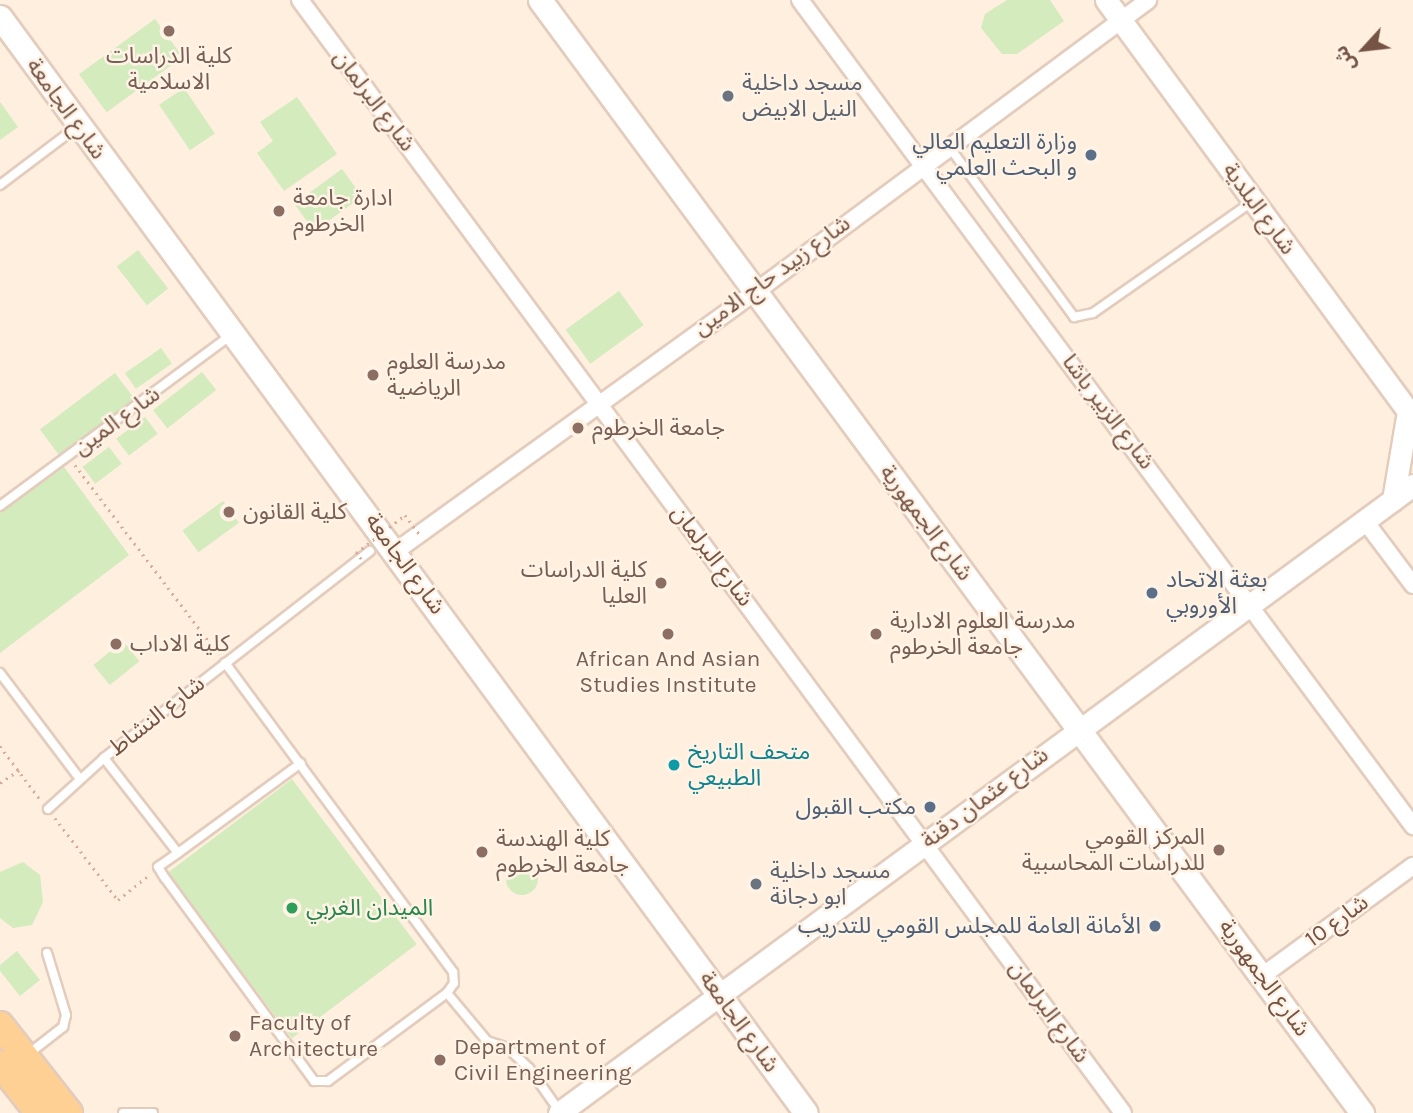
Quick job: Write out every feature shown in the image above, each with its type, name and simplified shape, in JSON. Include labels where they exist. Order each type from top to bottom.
[{"type":"main road","name":"شارع الجمهورية","points":[[540,0],[754,293],[1080,727],[1362,1113]]},
{"type":"main road","name":"شارع الجامعة","points":[[0,18],[397,551],[806,1113]]},
{"type":"main road","points":[[0,1025],[13,1060],[39,1113]]},
{"type":"main road","points":[[13,1060],[69,1113]]},
{"type":"street","name":"شارع البرلمان","points":[[300,0],[1124,1113]]},
{"type":"street","name":"شارع الزبير باشا","points":[[800,0],[1252,604],[1413,827]]},
{"type":"street","name":"شارع البلدية","points":[[1106,0],[1411,414]]},
{"type":"street","name":"شارع زبيد حاج الامين","points":[[397,551],[754,293],[923,163],[1148,0]]},
{"type":"street","points":[[1411,414],[1391,500],[1413,498]]},
{"type":"street","name":"شارع عثمان دقنة","points":[[560,1112],[718,993],[1413,485]]},
{"type":"street","points":[[1365,520],[1413,585]]},
{"type":"street","name":"شارع 10","points":[[1262,976],[1413,866]]},
{"type":"lane","points":[[0,185],[78,126]]},
{"type":"lane","points":[[948,146],[1074,317],[1093,313],[1253,201]]},
{"type":"lane","name":"شارع المين","points":[[0,506],[233,334]]},
{"type":"lane","name":"شارع النشاط","points":[[48,809],[104,758],[370,551]]},
{"type":"lane","points":[[225,663],[301,763],[453,972],[454,983],[447,993],[328,1081],[314,1082],[158,867],[301,763]]},
{"type":"lane","points":[[0,673],[80,779]]},
{"type":"lane","points":[[104,758],[178,853]]},
{"type":"lane","points":[[13,1060],[63,1027],[66,1015],[47,953]]},
{"type":"lane","points":[[447,993],[486,1041],[508,1048],[529,1068],[560,1112]]},
{"type":"lane","points":[[123,1113],[153,1113]]},
{"type":"path","points":[[68,457],[225,663]]},
{"type":"path","points":[[361,559],[356,553],[405,515],[421,536]]},
{"type":"path","points":[[0,746],[118,900],[158,867]]},
{"type":"path","points":[[0,783],[19,770]]},
{"type":"green space","points":[[1007,0],[1050,0],[1064,21],[1017,54],[1002,54],[981,28],[985,14]]},
{"type":"green space","points":[[155,19],[183,57],[107,112],[79,74]]},
{"type":"green space","points":[[184,88],[215,134],[190,150],[159,105]]},
{"type":"green space","points":[[297,97],[337,154],[284,191],[257,153],[273,141],[260,122]]},
{"type":"green space","points":[[0,102],[18,127],[0,140]]},
{"type":"green space","points":[[342,169],[362,197],[314,231],[294,204]]},
{"type":"green space","points":[[138,250],[168,289],[147,305],[117,267]]},
{"type":"green space","points":[[619,291],[644,325],[590,364],[566,330]]},
{"type":"green space","points":[[161,348],[172,364],[136,389],[125,373]]},
{"type":"green space","points":[[202,372],[216,390],[167,428],[153,410]]},
{"type":"green space","points":[[115,373],[137,402],[62,458],[40,430]]},
{"type":"green space","points":[[145,417],[158,434],[129,455],[116,439]]},
{"type":"green space","points":[[109,447],[122,464],[95,484],[83,467]]},
{"type":"green space","points":[[64,467],[129,555],[0,653],[0,513]]},
{"type":"green space","points":[[223,501],[239,523],[198,552],[183,530]]},
{"type":"green space","points":[[123,641],[139,661],[110,685],[93,665]]},
{"type":"green space","name":"الميدان الغربي","points":[[292,779],[417,944],[292,1038],[167,873]]},
{"type":"green space","points":[[23,862],[40,875],[43,902],[32,925],[13,928],[0,918],[0,872]]},
{"type":"green space","points":[[522,863],[533,868],[538,879],[533,890],[522,895],[511,890],[506,879],[511,868]]},
{"type":"green space","points":[[17,951],[40,980],[20,996],[0,971],[0,965]]},
{"type":"place","name":"كلية الدراسات الاسلامية","points":[[169,31]]},
{"type":"place","name":"مسجد داخلية النيل الابيض","points":[[728,96]]},
{"type":"place","name":"وزارة التعليم العالي و البحث العلمي","points":[[1091,155]]},
{"type":"place","name":"ادارة جامعة الخرطوم","points":[[279,211]]},
{"type":"place","name":"مدرسة العلوم الرياضية","points":[[373,375]]},
{"type":"place","name":"جامعة الخرطوم","points":[[578,428]]},
{"type":"place","name":"كلية القانون","points":[[229,512]]},
{"type":"place","name":"كلية الدراسات العليا","points":[[661,583]]},
{"type":"place","name":"بعثة الاتحاد الأوروبي","points":[[1152,593]]},
{"type":"place","name":"African And Asian Studies Institute","points":[[668,634]]},
{"type":"place","name":"مدرسة العلوم الادارية جامعة الخرطوم","points":[[876,634]]},
{"type":"place","name":"كلية الاداب","points":[[116,644]]},
{"type":"place","name":"متحف التاريخ الطبيعي","points":[[674,765]]},
{"type":"place","name":"مكتب القبول","points":[[930,807]]},
{"type":"place","name":"المركز القومي للدراسات المحاسبية","points":[[1219,850]]},
{"type":"place","name":"كلية الهندسة جامعة الخرطوم","points":[[482,852]]},
{"type":"place","name":"مسجد داخلية ابو دجانة","points":[[756,884]]},
{"type":"place","name":"الميدان الغربي","points":[[292,908]]},
{"type":"place","name":"الأمانة العامة للمجلس القومي للتدريب","points":[[1155,926]]},
{"type":"place","name":"Faculty of Architecture","points":[[235,1036]]},
{"type":"place","name":"Department of Civil Engineering","points":[[440,1060]]}]
